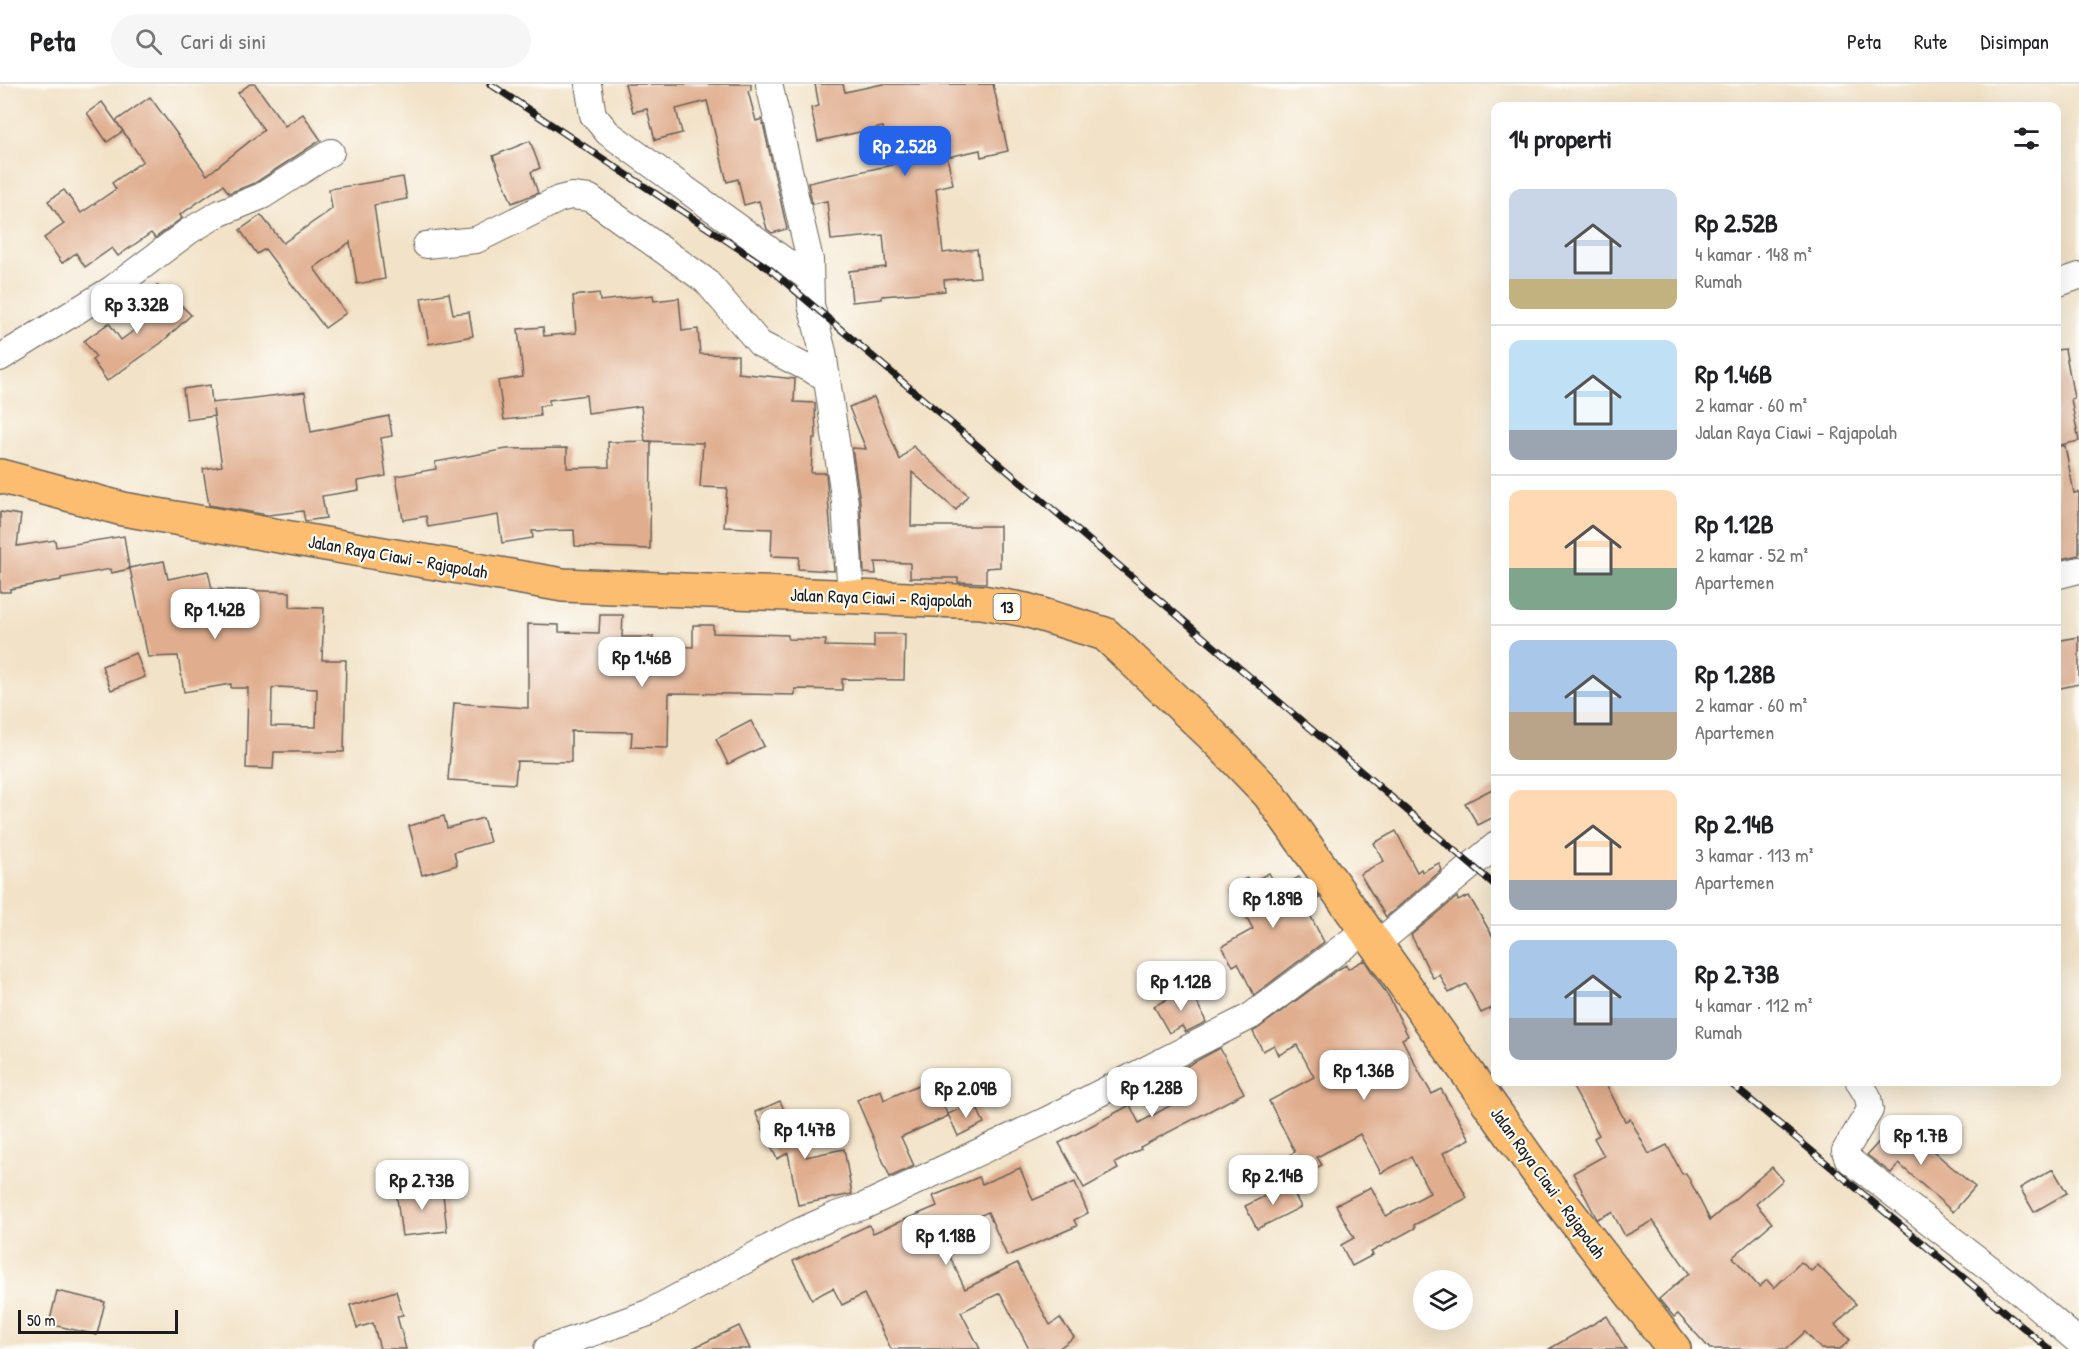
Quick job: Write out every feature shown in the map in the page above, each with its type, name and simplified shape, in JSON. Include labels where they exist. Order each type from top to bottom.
[{"type":"highway","name":"Jalan Raya Ciawi - Rajapolah","points":[[0,476],[123,508],[563,585],[982,602],[1026,610],[1105,633],[1212,735],[1269,794],[1542,1178],[1674,1349]]},
{"type":"street","points":[[588,84],[593,115],[608,133],[810,279]]},
{"type":"street","points":[[769,84],[810,260],[812,305],[823,352],[844,503],[851,597]]},
{"type":"street","points":[[0,358],[112,289],[189,231],[220,213],[262,196],[331,152]]},
{"type":"street","points":[[426,245],[476,240],[560,200],[571,196],[590,198],[706,281],[760,344],[825,377]]},
{"type":"street","points":[[2061,282],[2079,276]]},
{"type":"street","points":[[2061,575],[2079,570]]},
{"type":"street","points":[[547,1349],[648,1313],[798,1232],[836,1215],[864,1206],[1047,1120],[1251,1016],[1372,936],[1491,849]]},
{"type":"street","points":[[1861,1086],[1868,1097],[1870,1110],[1845,1151],[1848,1159],[2019,1291],[2079,1342]]},
{"type":"building","points":[[250,84],[255,84],[285,126],[303,114],[321,140],[255,183],[229,193],[223,185],[180,215],[182,218],[155,238],[151,233],[118,256],[112,248],[85,267],[76,253],[62,263],[44,238],[64,224],[48,201],[64,190],[81,213],[116,189],[112,183],[143,161],[116,121],[150,97],[207,175],[264,130],[238,93]]},
{"type":"building","points":[[625,84],[751,84],[751,90],[748,91],[756,121],[762,119],[787,229],[772,233],[767,229],[759,201],[744,205],[738,179],[727,182],[707,101],[676,109],[682,133],[655,140],[647,109],[633,112]]},
{"type":"building","points":[[815,84],[843,84],[845,92],[883,84],[993,84],[1008,151],[981,157],[980,150],[947,157],[953,184],[936,188],[943,253],[977,249],[980,277],[944,280],[945,291],[882,296],[882,299],[852,302],[849,271],[886,267],[883,235],[831,240],[827,201],[812,204],[808,183],[892,165],[883,127],[818,141],[811,108],[819,106]]},
{"type":"building","points":[[102,102],[123,131],[107,142],[87,113]]},
{"type":"building","points":[[530,141],[540,168],[531,172],[538,193],[512,203],[493,156]]},
{"type":"building","points":[[403,177],[407,199],[374,205],[385,279],[357,284],[350,242],[314,268],[346,313],[325,328],[265,249],[257,254],[240,230],[261,215],[283,243],[332,209],[329,189]]},
{"type":"building","points":[[157,285],[175,305],[178,302],[191,315],[161,343],[107,381],[92,360],[96,357],[84,341],[109,323],[121,340],[154,316],[140,301]]},
{"type":"building","points":[[449,293],[453,314],[469,312],[473,336],[429,344],[421,298]]},
{"type":"building","points":[[599,293],[600,301],[653,295],[654,301],[679,298],[682,331],[698,329],[700,354],[738,355],[738,373],[795,379],[794,402],[815,403],[816,438],[813,438],[811,473],[826,473],[834,571],[798,569],[799,557],[771,556],[772,529],[724,527],[727,488],[700,487],[703,443],[645,441],[641,406],[588,413],[586,395],[549,400],[549,405],[539,406],[540,416],[504,420],[498,381],[523,377],[518,329],[543,327],[544,336],[576,333],[573,296]]},
{"type":"building","points":[[2061,349],[2065,349],[2079,441],[2061,445]]},
{"type":"building","points":[[210,385],[212,403],[305,392],[311,432],[389,416],[392,436],[381,438],[386,476],[358,481],[359,490],[322,496],[326,518],[305,521],[303,511],[268,515],[209,505],[203,469],[222,466],[213,409],[214,416],[187,420],[183,389]]},
{"type":"building","points":[[874,397],[900,460],[913,446],[968,495],[956,510],[912,472],[911,526],[1000,526],[1000,567],[986,568],[986,583],[958,582],[958,578],[910,578],[910,563],[875,562],[876,574],[864,573],[860,502],[852,448],[866,449],[849,407]]},
{"type":"building","points":[[651,441],[650,549],[575,546],[574,530],[532,531],[533,538],[502,543],[498,515],[428,527],[426,516],[403,520],[396,476],[436,469],[435,462],[507,449],[567,448],[567,468],[609,467],[608,442]]},
{"type":"building","points":[[2061,446],[2065,446],[2074,493],[2079,492],[2079,555],[2061,559]]},
{"type":"building","points":[[0,512],[21,515],[17,546],[55,540],[56,547],[124,536],[129,568],[164,561],[168,579],[208,571],[212,589],[290,592],[290,607],[324,608],[322,660],[346,660],[344,752],[274,752],[273,769],[246,768],[248,688],[231,688],[231,684],[184,692],[178,656],[148,657],[130,569],[111,573],[110,569],[10,589],[10,592],[0,592]],"holes":[[[277,687],[317,689],[316,727],[271,726],[272,689]]]},
{"type":"building","points":[[600,615],[623,615],[622,637],[653,637],[652,646],[693,647],[693,625],[713,625],[713,633],[788,635],[788,639],[826,640],[825,646],[874,647],[874,634],[905,634],[904,680],[842,679],[842,690],[795,689],[795,695],[669,693],[668,748],[631,747],[632,732],[571,731],[571,762],[517,761],[515,784],[448,780],[454,703],[528,708],[528,624],[559,625],[559,632],[599,633]]},
{"type":"building","points":[[2079,637],[2079,684],[2061,688],[2061,640]]},
{"type":"building","points":[[136,653],[145,677],[111,690],[102,666]]},
{"type":"building","points":[[751,721],[764,746],[728,764],[716,739]]},
{"type":"building","points":[[1491,790],[1491,818],[1478,825],[1465,803]]},
{"type":"building","points":[[444,816],[447,828],[483,818],[490,842],[454,852],[457,865],[422,875],[409,826]]},
{"type":"building","points":[[1396,831],[1417,872],[1421,869],[1422,872],[1439,863],[1442,870],[1386,917],[1360,874],[1384,861],[1374,843]]},
{"type":"building","points":[[1269,873],[1278,889],[1299,877],[1303,883],[1308,881],[1320,898],[1313,902],[1316,909],[1309,913],[1324,942],[1254,995],[1238,963],[1233,966],[1222,946],[1253,929],[1230,886],[1247,878],[1250,883]]},
{"type":"building","points":[[1469,896],[1491,933],[1491,1008],[1481,1013],[1466,984],[1449,993],[1440,975],[1433,978],[1411,935],[1457,897],[1458,901]]},
{"type":"building","points":[[1364,960],[1389,997],[1408,1036],[1402,1039],[1423,1079],[1432,1094],[1441,1089],[1470,1139],[1443,1153],[1467,1198],[1414,1225],[1415,1228],[1371,1252],[1373,1255],[1352,1266],[1341,1245],[1354,1238],[1336,1205],[1371,1187],[1386,1216],[1430,1193],[1411,1157],[1381,1173],[1360,1134],[1317,1157],[1322,1165],[1302,1175],[1291,1154],[1295,1152],[1269,1101],[1314,1077],[1297,1045],[1279,1055],[1274,1045],[1263,1051],[1253,1032],[1339,969],[1346,965],[1348,969]]},
{"type":"building","points":[[1190,987],[1206,1022],[1186,1032],[1182,1026],[1169,1033],[1154,1006]]},
{"type":"building","points":[[1220,1048],[1244,1093],[1140,1147],[1141,1149],[1115,1163],[1118,1169],[1084,1188],[1059,1143],[1130,1105],[1139,1123],[1173,1104],[1161,1080]]},
{"type":"building","points":[[932,1079],[948,1116],[901,1137],[914,1166],[890,1177],[857,1100],[881,1090],[884,1100]]},
{"type":"building","points":[[1572,1086],[1607,1086],[1625,1121],[1630,1119],[1649,1154],[1667,1145],[1682,1174],[1686,1173],[1710,1220],[1772,1167],[1783,1180],[1756,1204],[1772,1223],[1733,1257],[1759,1287],[1767,1280],[1774,1288],[1801,1262],[1811,1271],[1818,1265],[1856,1304],[1835,1325],[1850,1340],[1840,1349],[1821,1349],[1805,1332],[1786,1349],[1710,1349],[1678,1314],[1674,1317],[1659,1299],[1689,1273],[1653,1221],[1625,1236],[1612,1212],[1597,1219],[1573,1173],[1604,1156],[1594,1138],[1599,1135]]},
{"type":"building","points":[[780,1101],[806,1157],[844,1149],[852,1194],[798,1205],[788,1153],[777,1159],[755,1112]]},
{"type":"building","points":[[974,1102],[984,1123],[958,1136],[948,1114]]},
{"type":"building","points":[[1898,1121],[1975,1187],[1953,1212],[1899,1164],[1891,1173],[1867,1155]]},
{"type":"building","points":[[1020,1168],[1033,1200],[1075,1182],[1088,1213],[1074,1220],[1077,1226],[1007,1256],[988,1212],[939,1233],[965,1289],[1017,1263],[1050,1325],[1060,1318],[1074,1337],[1058,1349],[1029,1349],[1000,1293],[961,1312],[980,1349],[891,1349],[864,1294],[842,1305],[833,1288],[812,1299],[793,1261],[869,1225],[873,1233],[937,1206],[933,1196],[979,1177],[982,1184]]},
{"type":"building","points":[[2053,1169],[2067,1193],[2034,1212],[2020,1188]]},
{"type":"building","points":[[1289,1184],[1301,1207],[1257,1229],[1245,1206]]},
{"type":"building","points":[[442,1185],[447,1231],[402,1236],[396,1191]]},
{"type":"building","points":[[57,1291],[105,1302],[97,1335],[49,1324]]},
{"type":"building","points":[[396,1291],[403,1315],[397,1316],[406,1349],[380,1349],[373,1323],[357,1328],[350,1305]]},
{"type":"building","points":[[1607,1316],[1626,1349],[1549,1349]]},
{"type":"building","points":[[739,1326],[750,1349],[691,1349]]},
{"type":"railway","points":[[490,84],[771,270],[1491,882]]},
{"type":"railway","points":[[1734,1086],[2049,1349]]}]
